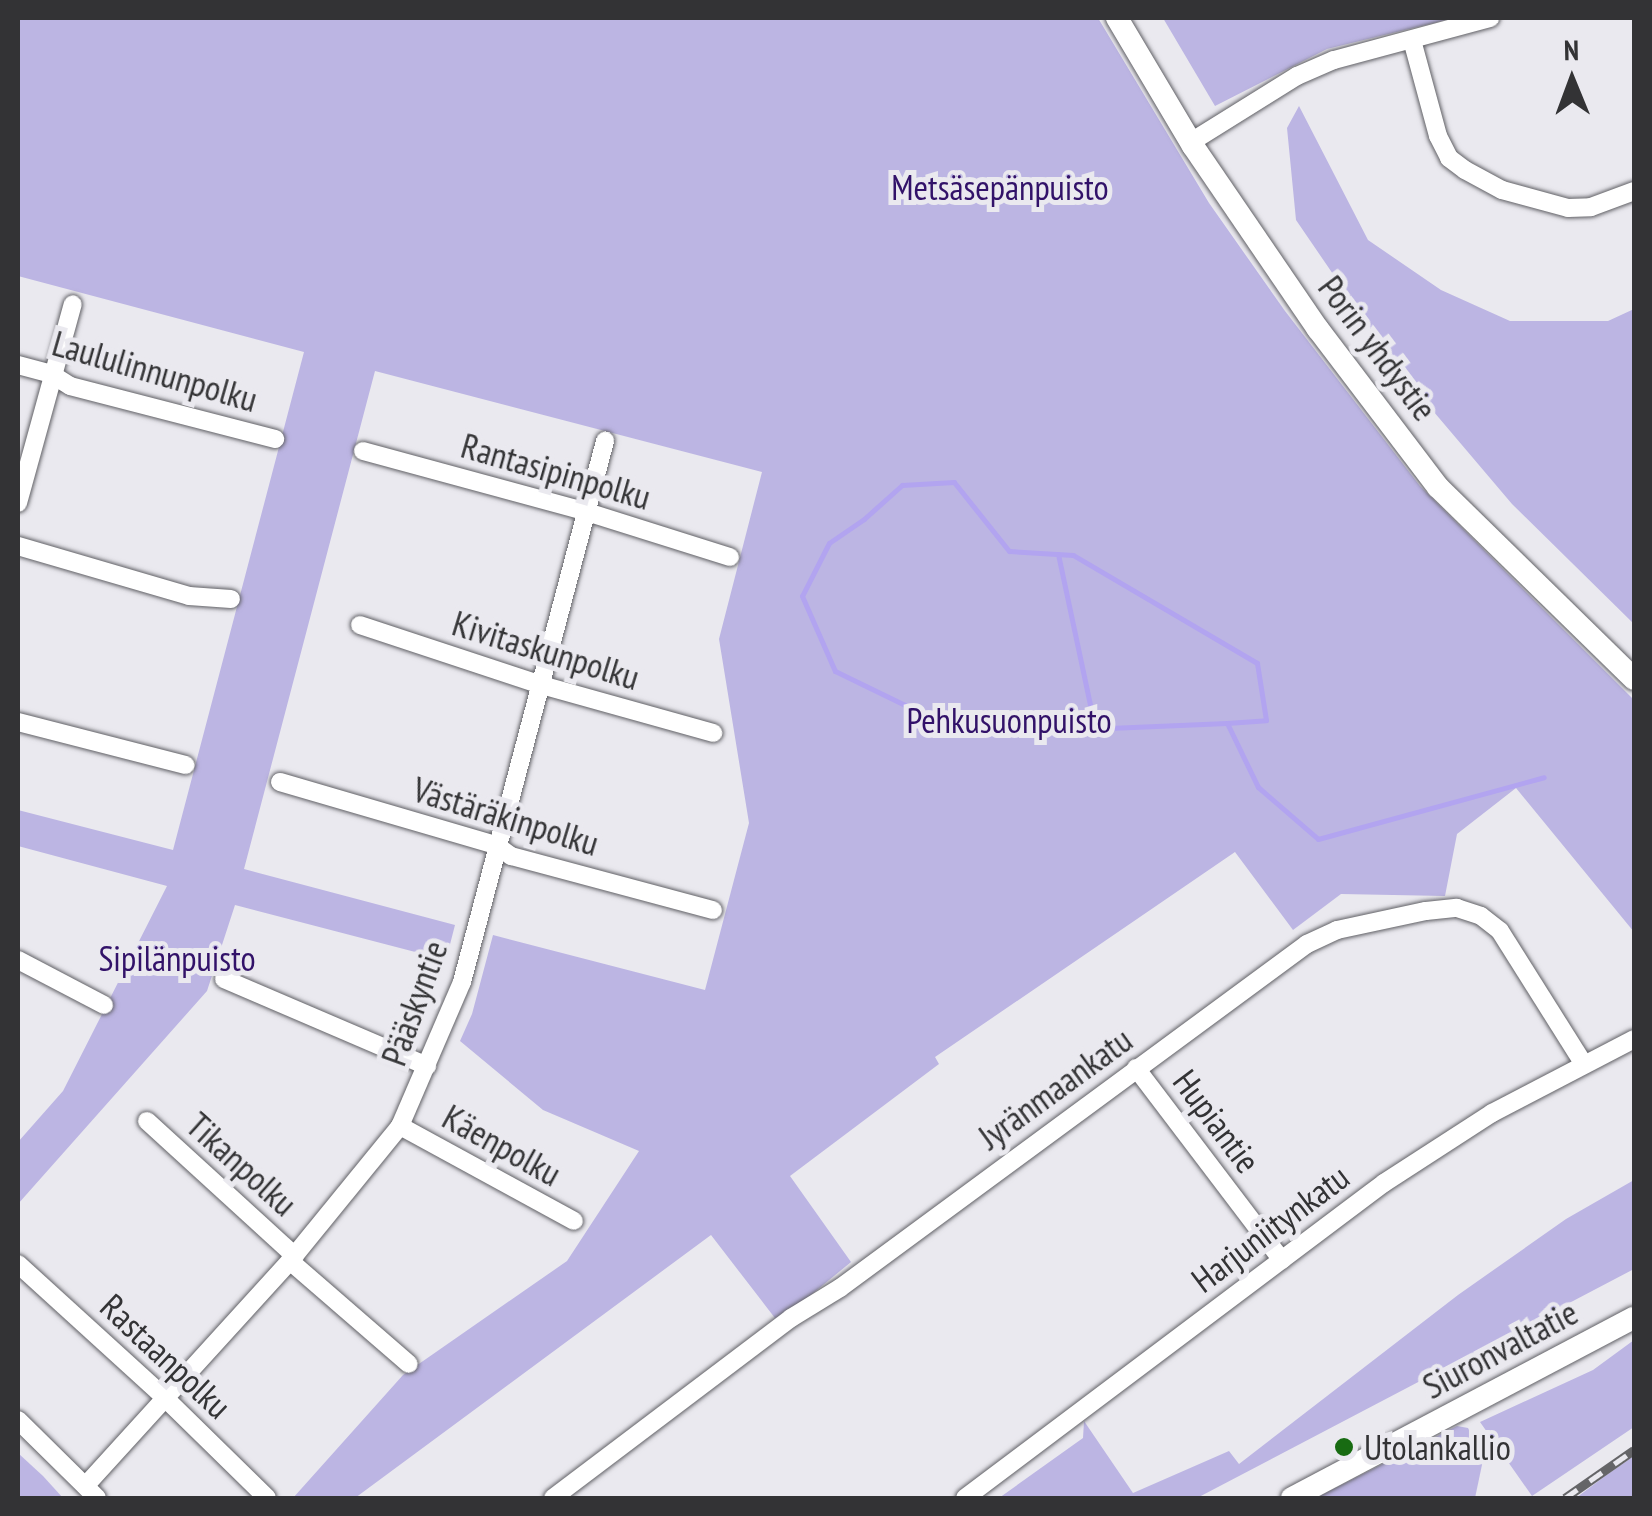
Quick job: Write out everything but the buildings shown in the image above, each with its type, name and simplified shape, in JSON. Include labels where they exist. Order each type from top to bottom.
[{"type":"main road","name":"Porin yhdystie","points":[[1117,18],[1191,142],[1318,329],[1438,487],[1634,679]]},
{"type":"main road","name":"Siuronvaltatie","points":[[1292,1498],[1634,1318]]},
{"type":"street","points":[[1191,142],[1297,76],[1334,60],[1490,18]]},
{"type":"street","points":[[1412,40],[1438,136],[1449,158],[1465,170],[1502,190],[1568,208],[1591,207],[1634,191]]},
{"type":"street","points":[[18,504],[73,304]]},
{"type":"street","name":"Laululinnunpolku","points":[[18,365],[51,374],[70,386],[275,440]]},
{"type":"street","name":"Pääskyntie","points":[[92,1491],[164,1397],[292,1258],[400,1126],[462,982],[605,441]]},
{"type":"street","name":"Rantasipinpolku","points":[[364,451],[584,511],[730,557]]},
{"type":"street","points":[[18,546],[189,596],[231,599]]},
{"type":"street","name":"Kivitaskunpolku","points":[[360,626],[538,684],[713,733]]},
{"type":"street","points":[[18,722],[186,765]]},
{"type":"street","name":"Västäräkinpolku","points":[[280,782],[496,845],[511,856],[714,910]]},
{"type":"street","name":"Jyränmaankatu","points":[[553,1498],[791,1318],[840,1288],[1307,944],[1372,921],[1457,908],[1481,916],[1500,931],[1583,1063]]},
{"type":"street","points":[[18,960],[104,1005]]},
{"type":"street","points":[[224,979],[427,1066]]},
{"type":"street","name":"Harjuniitynkatu","points":[[965,1498],[1384,1183],[1492,1113],[1634,1039]]},
{"type":"street","name":"Hupiantie","points":[[1136,1068],[1282,1260]]},
{"type":"street","name":"Tikanpolku","points":[[146,1121],[409,1364]]},
{"type":"street","name":"Käenpolku","points":[[400,1126],[574,1221]]},
{"type":"street","name":"Rastaanpolku","points":[[18,1264],[164,1397],[267,1498]]},
{"type":"street","points":[[20,1427],[92,1491]]},
{"type":"green space","points":[[18,18],[1098,18],[1209,203],[1285,311],[1420,486],[1634,700],[1634,932],[1516,788],[1457,834],[1445,896],[1341,894],[1293,930],[1235,852],[935,1057],[939,1064],[790,1176],[851,1262],[778,1322],[711,1235],[355,1498],[293,1498],[403,1375],[567,1261],[639,1151],[543,1110],[460,1041],[472,1014],[493,935],[705,990],[749,823],[719,639],[762,472],[375,371],[244,869],[455,925],[446,960],[235,905],[207,991],[18,1204],[18,1142],[63,1091],[167,886],[18,846],[18,810],[173,850],[304,352],[18,276]]},
{"type":"green space","points":[[1163,18],[1454,18],[1327,49],[1215,106]]},
{"type":"green space","points":[[1299,106],[1368,240],[1441,290],[1510,321],[1608,321],[1634,309],[1634,624],[1512,504],[1400,372],[1296,220],[1287,128]]},
{"type":"green space","points":[[1634,1180],[1634,1269],[1197,1498],[999,1498],[1083,1438],[1084,1421],[1133,1493],[1229,1451],[1239,1464],[1458,1295],[1566,1219]]},
{"type":"green space","points":[[1634,1340],[1634,1427],[1532,1496],[1480,1422],[1593,1370]]},
{"type":"green space","points":[[1457,1426],[1468,1428],[1483,1460],[1475,1498],[1316,1498]]},
{"type":"green space","points":[[18,1453],[43,1476],[63,1498],[18,1498]]},
{"type":"green space","points":[[1634,1456],[1634,1498],[1576,1498],[1605,1476]]},
{"type":"waterway","points":[[1227,723],[1266,720],[1257,663],[1073,555],[1009,551],[954,482],[902,485],[829,543],[802,596],[835,671],[965,734],[1227,723],[1258,787],[1318,839],[1544,777]]},
{"type":"waterway","points":[[1058,554],[1095,728]]},
{"type":"railway","points":[[1565,1498],[1634,1450]]},
{"type":"place","name":"Utolankallio","points":[[1344,1447]]},
{"type":"park label","name":"Metsäsepänpuisto","points":[[1000,187]]},
{"type":"park label","name":"Pehkusuonpuisto","points":[[1009,720]]},
{"type":"park label","name":"Sipilänpuisto","points":[[177,958]]}]
